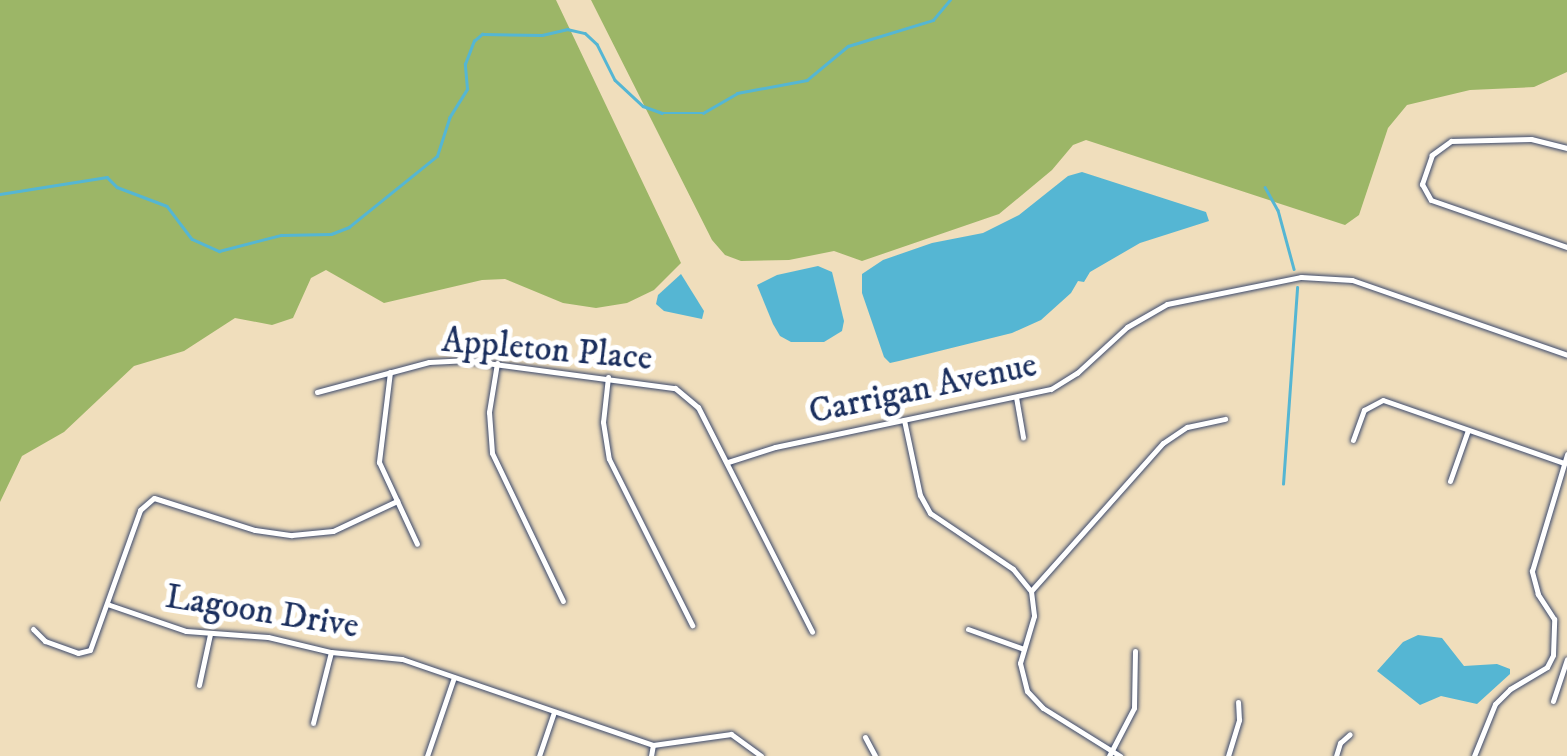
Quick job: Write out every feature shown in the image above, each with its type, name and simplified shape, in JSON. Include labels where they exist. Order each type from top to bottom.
[{"type":"street","points":[[1567,148],[1530,139],[1451,142],[1432,155],[1422,184],[1431,200],[1567,247]]},
{"type":"street","name":"Carrigan Avenue","points":[[728,462],[1064,383],[1127,327],[1167,304],[1316,275],[1352,280],[1567,355]]},
{"type":"street","name":"Appleton Place","points":[[317,392],[429,362],[497,363],[608,377],[661,384],[689,396],[728,462],[812,632]]},
{"type":"street","points":[[497,363],[489,412],[492,453],[563,601]]},
{"type":"street","points":[[390,372],[378,462],[417,544]]},
{"type":"street","points":[[608,377],[602,422],[609,459],[692,625]]},
{"type":"street","points":[[1016,397],[1023,437]]},
{"type":"street","points":[[1353,440],[1364,410],[1374,400],[1564,464]]},
{"type":"street","points":[[1031,591],[1163,443],[1187,427],[1224,419]]},
{"type":"street","points":[[904,420],[920,495],[930,513],[1013,569],[1031,591],[1034,616],[1020,674],[1034,700],[1120,756]]},
{"type":"street","points":[[1450,481],[1468,430]]},
{"type":"street","points":[[1474,756],[1488,715],[1502,695],[1547,667],[1553,655],[1554,619],[1538,594],[1532,571],[1567,454]]},
{"type":"street","name":"Lagoon Drive","points":[[397,502],[333,531],[292,534],[255,530],[154,498],[140,510],[107,604],[171,627],[268,637],[330,652],[402,659],[653,745],[719,733],[743,740],[760,756]]},
{"type":"street","points":[[33,629],[45,641],[84,653],[94,644],[107,604]]},
{"type":"street","points":[[968,629],[1024,649]]},
{"type":"street","points":[[199,685],[210,634]]},
{"type":"street","points":[[1111,753],[1134,708],[1135,651]]},
{"type":"street","points":[[312,723],[330,652]]},
{"type":"street","points":[[1553,702],[1567,659]]},
{"type":"street","points":[[427,756],[454,677]]},
{"type":"street","points":[[1228,756],[1239,720],[1238,702]]},
{"type":"street","points":[[539,756],[554,712]]},
{"type":"street","points":[[1336,756],[1350,734]]},
{"type":"street","points":[[865,737],[875,756]]},
{"type":"street","points":[[651,756],[653,745]]},
{"type":"green space","points":[[0,0],[556,0],[681,263],[654,290],[627,303],[596,308],[563,303],[505,279],[482,280],[384,303],[326,270],[311,278],[293,318],[272,325],[235,318],[184,351],[134,366],[64,432],[22,456],[0,502]]},
{"type":"green space","points":[[591,0],[1567,0],[1567,72],[1534,87],[1470,90],[1407,105],[1388,128],[1359,215],[1345,225],[1086,140],[1073,145],[1052,170],[999,214],[862,261],[834,251],[789,260],[741,261],[725,255],[712,240]]},
{"type":"water","points":[[1082,172],[1206,212],[1209,221],[1140,243],[1090,272],[1084,282],[1078,281],[1071,293],[1041,320],[1012,333],[890,363],[884,357],[862,293],[862,274],[883,260],[932,243],[983,233],[1019,215],[1068,176]]},
{"type":"water","points":[[818,266],[832,272],[844,321],[842,331],[824,342],[791,342],[780,336],[757,285],[777,275]]},
{"type":"water","points":[[681,274],[704,311],[702,319],[664,311],[656,304],[658,295]]},
{"type":"water","points":[[1418,635],[1442,638],[1464,666],[1497,664],[1510,669],[1510,674],[1477,704],[1441,696],[1420,705],[1377,671],[1403,642]]},
{"type":"waterway","points":[[0,194],[107,177],[117,187],[167,206],[192,239],[219,251],[281,235],[331,234],[349,227],[437,156],[449,118],[467,89],[465,64],[474,41],[482,34],[542,35],[567,29],[585,33],[597,44],[615,80],[643,106],[662,113],[703,113],[737,93],[807,80],[848,46],[933,20],[950,0]]},
{"type":"waterway","points":[[1265,187],[1278,210],[1294,269]]},
{"type":"waterway","points":[[1283,484],[1297,287]]}]
